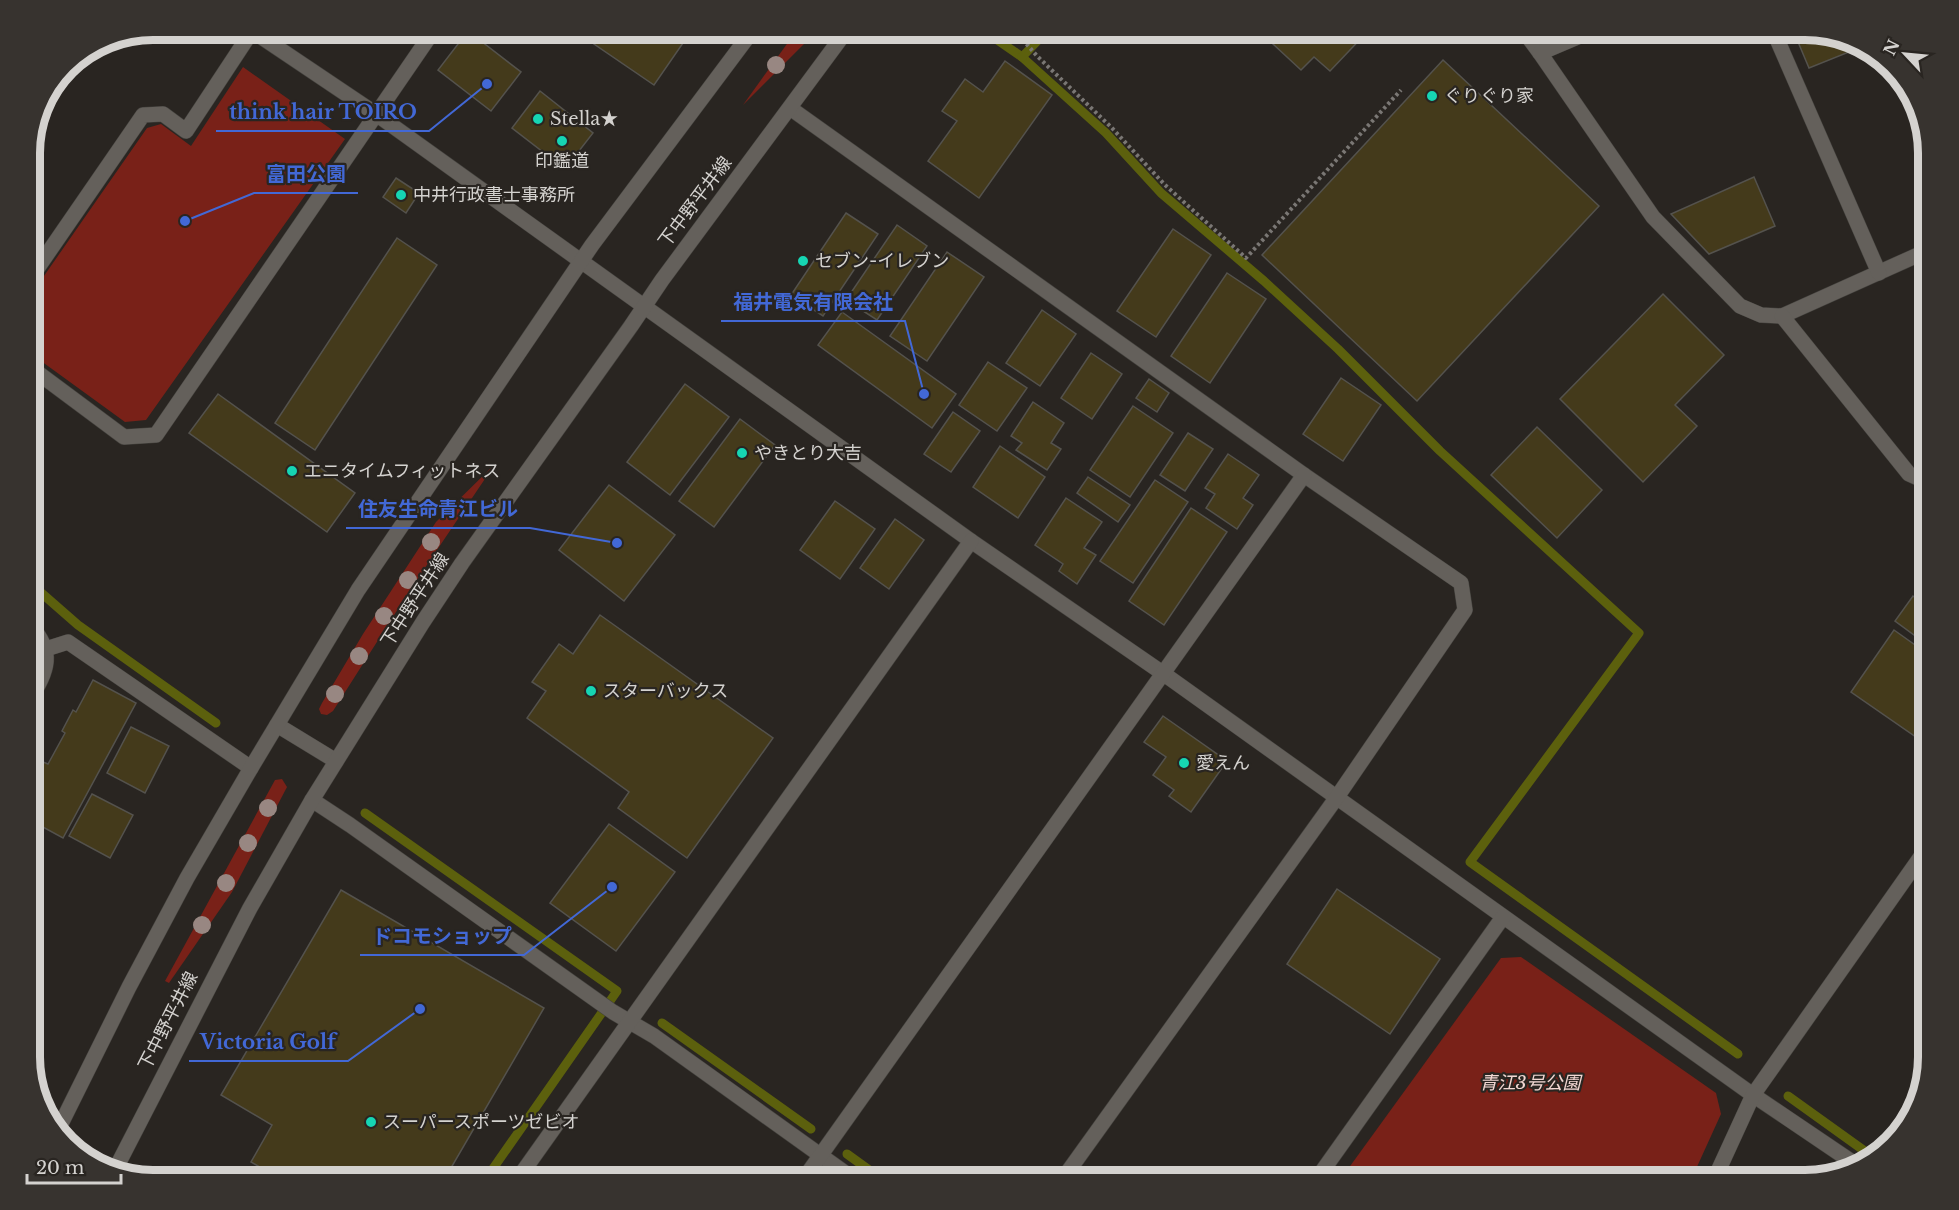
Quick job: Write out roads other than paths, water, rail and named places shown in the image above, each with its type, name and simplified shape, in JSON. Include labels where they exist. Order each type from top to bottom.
[{"type":"street","points":[[1531,40],[1653,217],[1740,306],[1761,315],[1782,316],[1918,255]]},
{"type":"street","points":[[1540,53],[1570,40]]},
{"type":"street","points":[[1777,40],[1879,273]]},
{"type":"street","points":[[41,263],[142,115],[163,114],[186,131],[245,41]]},
{"type":"street","points":[[267,41],[376,114],[971,541],[1164,674],[1753,1095],[1850,1161]]},
{"type":"street","points":[[41,375],[124,437],[156,435],[427,41]]},
{"type":"street","points":[[62,1122],[129,987],[187,878],[358,590],[582,261],[745,41]]},
{"type":"street","name":"下中野平井線","points":[[118,1164],[250,908],[312,800],[462,563],[662,280],[839,41]]},
{"type":"street","points":[[790,108],[1304,475],[1461,583],[1465,610],[1336,797],[1069,1170]]},
{"type":"street","points":[[1782,316],[1909,474],[1918,478]]},
{"type":"street","points":[[810,1170],[1304,475]]},
{"type":"street","points":[[524,1170],[971,541]]},
{"type":"street","points":[[41,638],[46,649],[46,670],[41,679]]},
{"type":"street","points":[[46,649],[68,642],[251,768]]},
{"type":"street","points":[[277,725],[336,761]]},
{"type":"street","points":[[312,800],[613,1012],[654,1036],[841,1170]]},
{"type":"street","points":[[1719,1170],[1753,1095],[1918,861]]},
{"type":"street","points":[[1323,1170],[1503,917]]},
{"type":"waterway","points":[[998,40],[1022,57],[1106,133],[1161,193],[1264,281],[1338,349],[1440,451],[1639,633],[1470,862],[1738,1054]]},
{"type":"waterway","points":[[1022,57],[1038,40]]},
{"type":"waterway","points":[[41,593],[78,625],[216,723]]},
{"type":"waterway","points":[[365,813],[617,991],[492,1170]]},
{"type":"waterway","points":[[662,1023],[811,1129]]},
{"type":"waterway","points":[[1788,1096],[1866,1152]]},
{"type":"waterway","points":[[847,1154],[869,1170]]},
{"type":"place","name":"think hair TOIRO","points":[[487,84]]},
{"type":"place","name":"ぐりぐり家","points":[[1432,96]]},
{"type":"place","name":"Stella★","points":[[538,119]]},
{"type":"place","name":"印鑑道","points":[[562,141]]},
{"type":"place","name":"中井行政書士事務所","points":[[401,195]]},
{"type":"place","name":"富田公園","points":[[185,221]]},
{"type":"place","name":"セブン-イレブン","points":[[803,261]]},
{"type":"place","name":"福井電気有限会社","points":[[924,394]]},
{"type":"place","name":"やきとり大吉","points":[[742,453]]},
{"type":"place","name":"エニタイムフィットネス","points":[[292,471]]},
{"type":"place","name":"住友生命青江ビル","points":[[617,543]]},
{"type":"place","name":"スターバックス","points":[[591,691]]},
{"type":"place","name":"愛えん","points":[[1184,763]]},
{"type":"place","name":"ドコモショップ","points":[[612,887]]},
{"type":"place","name":"Victoria Golf","points":[[420,1009]]},
{"type":"place","name":"スーパースポーツゼビオ","points":[[371,1122]]},
{"type":"park label","name":"青江3号公園","points":[[1530,1083]]}]
